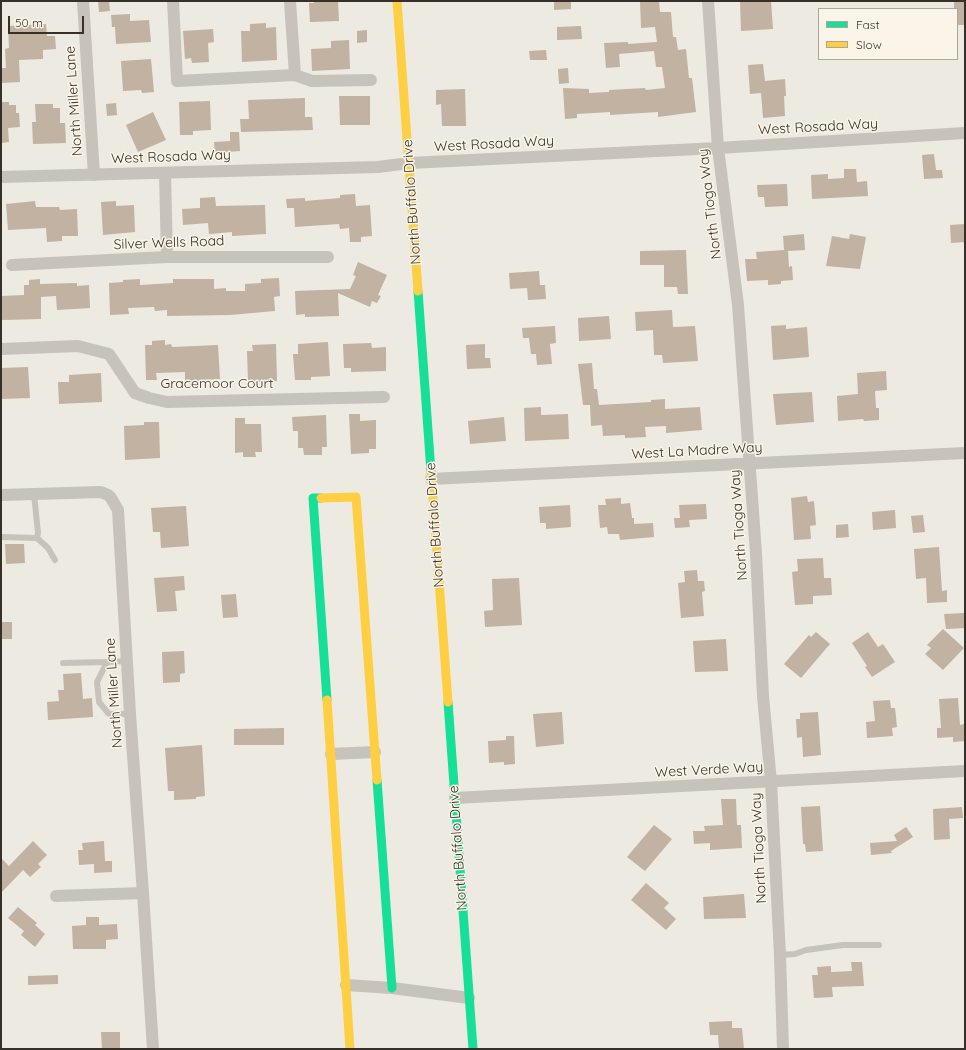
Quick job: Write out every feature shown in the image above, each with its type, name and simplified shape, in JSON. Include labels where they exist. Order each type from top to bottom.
[{"type":"street","name":"North Miller Lane","points":[[83,1],[94,174]]},
{"type":"street","points":[[173,1],[177,81],[295,75],[312,81],[370,80]]},
{"type":"street","points":[[290,1],[295,75]]},
{"type":"street","name":"North Buffalo Drive","points":[[397,1],[473,1049]]},
{"type":"street","name":"North Tioga Way","points":[[708,1],[718,148],[738,305],[750,464],[763,696],[771,782],[780,955],[783,1049]]},
{"type":"street","name":"West Rosada Way","points":[[1,178],[94,174],[378,167],[409,163],[965,134]]},
{"type":"street","points":[[165,173],[167,257]]},
{"type":"street","name":"Silver Wells Road","points":[[12,265],[167,257],[328,257]]},
{"type":"street","name":"Gracemoor Court","points":[[1,349],[78,346],[109,354],[135,393],[167,402],[384,397]]},
{"type":"street","name":"West La Madre Way","points":[[431,479],[965,453]]},
{"type":"street","name":"North Miller Lane","points":[[34,494],[97,492],[108,495],[115,503],[118,514],[130,714],[144,893],[153,1049]]},
{"type":"street","points":[[1,495],[34,494]]},
{"type":"street","points":[[350,1049],[314,498],[356,497],[392,988]]},
{"type":"street","points":[[331,754],[375,752]]},
{"type":"street","name":"West Verde Way","points":[[455,798],[965,771]]},
{"type":"street","points":[[56,896],[144,893]]},
{"type":"street","points":[[346,985],[392,988],[469,998]]},
{"type":"lane","points":[[34,494],[38,533],[37,538]]},
{"type":"lane","points":[[1,537],[37,538],[48,548],[55,560]]},
{"type":"lane","points":[[63,663],[127,661]]},
{"type":"lane","points":[[107,662],[97,682],[99,702],[109,714],[130,714]]},
{"type":"lane","points":[[780,955],[795,954],[806,950],[843,944],[879,946]]},
{"type":"building","points":[[98,1],[109,1],[110,11],[99,12]]},
{"type":"building","points":[[314,1],[338,1],[339,21],[310,22],[309,3],[314,3]]},
{"type":"building","points":[[554,1],[571,1],[571,9],[554,10]]},
{"type":"building","points":[[640,1],[659,1],[660,12],[671,12],[673,37],[676,37],[678,50],[686,49],[689,78],[692,78],[696,112],[658,117],[658,112],[610,115],[610,112],[577,114],[577,118],[565,119],[563,88],[589,89],[589,93],[609,92],[609,90],[645,88],[646,90],[665,88],[662,67],[656,67],[654,51],[619,54],[620,67],[606,68],[604,43],[628,42],[628,44],[657,42],[655,27],[641,28]]},
{"type":"building","points":[[740,1],[771,1],[773,29],[741,31]]},
{"type":"building","points":[[954,1],[965,1],[965,25],[958,25],[958,8],[954,8]]},
{"type":"building","points":[[130,14],[130,21],[149,20],[151,42],[116,44],[115,27],[112,27],[111,15]]},
{"type":"building","points":[[266,23],[266,28],[276,27],[277,60],[242,62],[241,31],[250,31],[250,24]]},
{"type":"building","points":[[46,24],[47,36],[55,36],[56,49],[43,50],[43,59],[19,60],[20,82],[1,83],[1,68],[6,68],[5,49],[9,48],[8,26]]},
{"type":"building","points":[[581,26],[582,39],[557,40],[557,27]]},
{"type":"building","points":[[213,29],[214,42],[208,43],[209,62],[192,63],[191,58],[185,59],[183,31]]},
{"type":"building","points":[[367,30],[367,42],[357,43],[357,31]]},
{"type":"building","points":[[349,40],[350,69],[312,71],[311,49],[331,48],[331,41]]},
{"type":"building","points":[[546,50],[547,60],[530,60],[529,51]]},
{"type":"building","points":[[151,59],[154,92],[142,93],[141,90],[123,91],[121,61]]},
{"type":"building","points":[[763,64],[765,81],[785,79],[785,116],[763,118],[761,93],[750,94],[748,65]]},
{"type":"building","points":[[568,68],[569,83],[559,84],[558,69]]},
{"type":"building","points":[[465,89],[466,126],[442,126],[441,104],[436,105],[436,90]]},
{"type":"building","points":[[339,96],[370,96],[370,125],[340,125]]},
{"type":"building","points":[[305,98],[305,117],[312,117],[313,130],[241,132],[240,119],[249,119],[248,100]]},
{"type":"building","points":[[210,101],[211,130],[193,131],[193,135],[180,135],[179,102]]},
{"type":"building","points":[[1,102],[9,102],[9,105],[16,105],[16,113],[19,113],[20,127],[8,128],[9,142],[1,143]]},
{"type":"building","points":[[116,103],[117,115],[107,116],[106,104]]},
{"type":"building","points":[[35,104],[53,104],[53,108],[60,108],[60,123],[65,123],[66,143],[33,144],[32,122],[36,122]]},
{"type":"building","points":[[153,112],[166,140],[138,152],[126,125]]},
{"type":"building","points":[[230,132],[239,132],[240,151],[215,153],[214,142],[230,141]]},
{"type":"building","points":[[934,154],[936,170],[942,170],[943,178],[924,179],[922,155]]},
{"type":"building","points":[[844,169],[856,169],[857,182],[867,181],[868,196],[812,199],[811,175],[828,174],[828,179],[844,178]]},
{"type":"building","points":[[787,184],[788,206],[765,207],[764,197],[758,197],[757,185]]},
{"type":"building","points":[[355,194],[356,206],[370,205],[372,236],[361,237],[361,242],[350,242],[349,228],[340,229],[339,224],[295,227],[294,208],[287,208],[286,199],[305,198],[305,201],[340,198],[340,195]]},
{"type":"building","points":[[215,197],[216,206],[265,205],[266,234],[232,236],[232,232],[209,234],[208,223],[183,225],[182,209],[200,208],[200,198]]},
{"type":"building","points":[[35,201],[36,207],[59,207],[60,210],[77,209],[78,236],[62,236],[62,241],[47,242],[46,228],[8,230],[6,204]]},
{"type":"building","points":[[116,201],[116,206],[134,205],[135,232],[103,235],[101,202]]},
{"type":"building","points":[[965,224],[965,242],[951,243],[950,225]]},
{"type":"building","points":[[804,234],[805,250],[788,251],[789,267],[792,266],[793,280],[781,281],[781,284],[768,285],[768,280],[747,281],[745,259],[757,259],[756,252],[784,250],[783,236]]},
{"type":"building","points":[[850,234],[866,237],[860,269],[826,266],[832,236],[849,239]]},
{"type":"building","points":[[686,250],[688,294],[678,294],[677,287],[664,287],[664,265],[640,265],[640,251]]},
{"type":"building","points":[[358,262],[387,275],[378,295],[381,296],[377,303],[372,301],[370,307],[338,293],[339,316],[305,317],[305,314],[296,315],[295,291],[350,289],[356,276],[353,275]]},
{"type":"building","points":[[539,271],[540,285],[545,285],[546,299],[528,300],[527,288],[510,289],[509,273]]},
{"type":"building","points":[[279,278],[280,296],[274,297],[275,311],[230,315],[167,316],[167,310],[155,311],[154,307],[128,308],[129,314],[110,315],[109,283],[140,279],[140,285],[173,283],[173,279],[214,279],[214,289],[226,288],[226,291],[245,291],[245,284],[261,283],[261,279]]},
{"type":"building","points":[[40,279],[40,284],[77,283],[77,286],[89,285],[90,308],[57,310],[56,296],[41,297],[41,319],[2,320],[1,296],[24,295],[24,285],[29,285],[29,280]]},
{"type":"building","points":[[672,310],[673,327],[695,326],[698,361],[663,363],[662,355],[654,355],[653,330],[636,331],[635,312]]},
{"type":"building","points":[[609,316],[611,339],[579,341],[578,318]]},
{"type":"building","points":[[786,325],[786,329],[807,327],[809,357],[773,360],[771,326]]},
{"type":"building","points":[[555,326],[556,343],[550,344],[552,364],[537,365],[536,354],[531,354],[529,338],[523,338],[522,328]]},
{"type":"building","points":[[165,340],[165,345],[171,344],[172,347],[218,345],[220,379],[200,380],[200,383],[185,383],[185,372],[156,373],[157,380],[146,380],[145,345],[152,345],[152,341]]},
{"type":"building","points":[[328,342],[330,376],[311,377],[311,380],[295,380],[293,354],[298,354],[298,344]]},
{"type":"building","points":[[371,343],[372,348],[386,347],[386,371],[351,372],[351,368],[344,368],[343,344]]},
{"type":"building","points":[[276,344],[277,381],[248,382],[247,351],[253,351],[252,345]]},
{"type":"building","points":[[485,344],[485,358],[490,358],[491,368],[467,369],[466,345]]},
{"type":"building","points":[[592,363],[594,389],[597,389],[599,405],[651,402],[651,400],[665,399],[665,409],[700,407],[702,430],[666,433],[666,426],[645,427],[646,437],[625,438],[625,435],[603,436],[602,425],[591,426],[590,405],[583,405],[578,364]]},
{"type":"building","points":[[28,367],[30,398],[1,399],[1,368]]},
{"type":"building","points":[[886,371],[887,390],[875,391],[876,408],[879,408],[879,420],[864,421],[863,419],[838,421],[837,396],[858,394],[857,373]]},
{"type":"building","points":[[101,373],[102,402],[59,404],[58,382],[69,382],[69,375]]},
{"type":"building","points":[[812,392],[814,422],[776,425],[773,394]]},
{"type":"building","points":[[541,407],[541,415],[568,414],[569,439],[525,441],[524,408]]},
{"type":"building","points":[[349,414],[360,414],[360,421],[376,420],[376,449],[369,449],[369,453],[351,454]]},
{"type":"building","points":[[326,415],[327,447],[322,447],[322,455],[304,455],[303,448],[298,448],[298,431],[293,431],[292,417]]},
{"type":"building","points":[[504,417],[506,441],[470,444],[468,421]]},
{"type":"building","points":[[235,418],[245,418],[245,424],[261,424],[262,452],[255,452],[256,457],[243,457],[243,452],[235,453]]},
{"type":"building","points":[[144,422],[159,422],[160,458],[125,460],[124,426],[144,425]]},
{"type":"building","points":[[807,496],[808,502],[814,501],[816,525],[810,526],[811,539],[794,540],[791,498]]},
{"type":"building","points":[[621,498],[621,504],[630,503],[634,524],[653,523],[654,537],[620,540],[619,534],[608,534],[607,527],[600,528],[598,505],[606,505],[605,499]]},
{"type":"building","points":[[706,504],[707,519],[689,520],[690,527],[675,528],[674,518],[680,518],[679,505]]},
{"type":"building","points":[[570,505],[571,527],[546,529],[546,523],[540,523],[539,507]]},
{"type":"building","points":[[186,506],[189,546],[161,548],[160,532],[153,532],[151,508]]},
{"type":"building","points":[[895,510],[896,528],[873,530],[872,512]]},
{"type":"building","points":[[923,515],[925,532],[913,533],[911,516]]},
{"type":"building","points":[[848,524],[849,537],[836,538],[836,525]]},
{"type":"building","points":[[5,544],[24,544],[25,563],[6,564]]},
{"type":"building","points":[[939,547],[942,591],[947,590],[947,602],[927,603],[926,578],[916,579],[914,549]]},
{"type":"building","points":[[823,558],[824,578],[831,578],[832,595],[813,596],[813,604],[795,605],[792,572],[798,571],[797,559]]},
{"type":"building","points":[[697,570],[698,581],[704,581],[705,591],[702,592],[704,616],[681,618],[678,583],[685,582],[684,571]]},
{"type":"building","points":[[184,576],[185,590],[175,591],[177,611],[157,612],[154,578]]},
{"type":"building","points":[[519,578],[522,625],[485,627],[484,611],[493,610],[492,579]]},
{"type":"building","points":[[236,594],[238,617],[223,618],[221,595]]},
{"type":"building","points":[[965,613],[965,628],[946,629],[944,614]]},
{"type":"building","points":[[1,622],[12,622],[12,639],[1,639]]},
{"type":"building","points":[[943,629],[964,648],[943,670],[925,654],[931,648],[927,645]]},
{"type":"building","points":[[816,632],[830,644],[801,678],[784,664],[809,635],[811,637]]},
{"type":"building","points":[[868,632],[878,647],[883,644],[895,662],[872,677],[865,667],[867,666],[852,643]]},
{"type":"building","points":[[726,639],[728,671],[695,672],[693,641]]},
{"type":"building","points":[[184,651],[185,673],[180,674],[180,682],[163,683],[162,652]]},
{"type":"building","points":[[81,673],[83,699],[92,698],[93,717],[48,720],[47,702],[59,701],[58,690],[64,690],[63,674]]},
{"type":"building","points":[[958,698],[960,725],[964,724],[965,741],[953,742],[953,737],[937,738],[937,728],[941,728],[939,699]]},
{"type":"building","points":[[890,700],[891,708],[895,708],[897,727],[892,728],[893,736],[867,738],[866,722],[875,721],[873,701]]},
{"type":"building","points":[[562,712],[564,744],[536,747],[533,714]]},
{"type":"building","points":[[818,712],[821,755],[803,757],[802,737],[797,738],[796,719],[800,719],[800,713]]},
{"type":"building","points":[[284,728],[284,745],[234,745],[234,729]]},
{"type":"building","points":[[506,736],[514,736],[515,764],[504,765],[504,762],[489,763],[488,741],[506,740]]},
{"type":"building","points":[[202,745],[205,796],[196,797],[196,799],[174,800],[174,791],[168,791],[165,748]]},
{"type":"building","points":[[721,799],[736,799],[737,825],[741,825],[742,848],[710,850],[710,843],[694,844],[693,831],[705,831],[704,826],[723,825]]},
{"type":"building","points":[[820,806],[823,851],[806,852],[805,844],[803,844],[801,807]]},
{"type":"building","points":[[962,807],[963,818],[949,819],[950,839],[934,840],[933,809]]},
{"type":"building","points":[[654,825],[672,839],[645,871],[627,857]]},
{"type":"building","points":[[906,827],[913,837],[891,851],[892,853],[871,855],[870,843],[897,841],[894,835]]},
{"type":"building","points":[[33,841],[47,855],[38,864],[41,867],[30,877],[23,870],[1,893],[1,858],[9,866]]},
{"type":"building","points":[[104,841],[105,861],[112,861],[112,872],[94,873],[94,864],[79,865],[78,850],[83,850],[82,843]]},
{"type":"building","points":[[646,883],[669,903],[664,908],[676,919],[666,930],[631,900]]},
{"type":"building","points":[[744,894],[746,918],[704,919],[703,897]]},
{"type":"building","points":[[18,907],[37,923],[35,925],[45,934],[35,947],[21,935],[24,931],[8,918]]},
{"type":"building","points":[[86,917],[99,917],[99,925],[117,924],[118,939],[106,940],[106,949],[73,949],[72,926],[86,925]]},
{"type":"building","points":[[851,962],[862,962],[864,986],[832,987],[833,997],[814,998],[812,975],[818,975],[817,967],[831,966],[831,972],[852,971]]},
{"type":"building","points":[[58,975],[58,984],[28,985],[28,976]]},
{"type":"building","points":[[732,1021],[732,1028],[742,1028],[744,1049],[719,1049],[718,1035],[710,1035],[709,1022]]},
{"type":"building","points":[[101,1032],[120,1032],[120,1049],[102,1049]]},
{"type":"traffic: fast","points":[[418,291],[431,472]]},
{"type":"traffic: fast","points":[[321,498],[313,498],[327,700]]},
{"type":"traffic: fast","points":[[448,702],[473,1049]]},
{"type":"traffic: fast","points":[[377,780],[392,988]]},
{"type":"traffic: slow","points":[[397,1],[418,291]]},
{"type":"traffic: slow","points":[[431,472],[448,702]]},
{"type":"traffic: slow","points":[[321,498],[356,497],[377,780]]},
{"type":"traffic: slow","points":[[327,700],[350,1049]]}]
